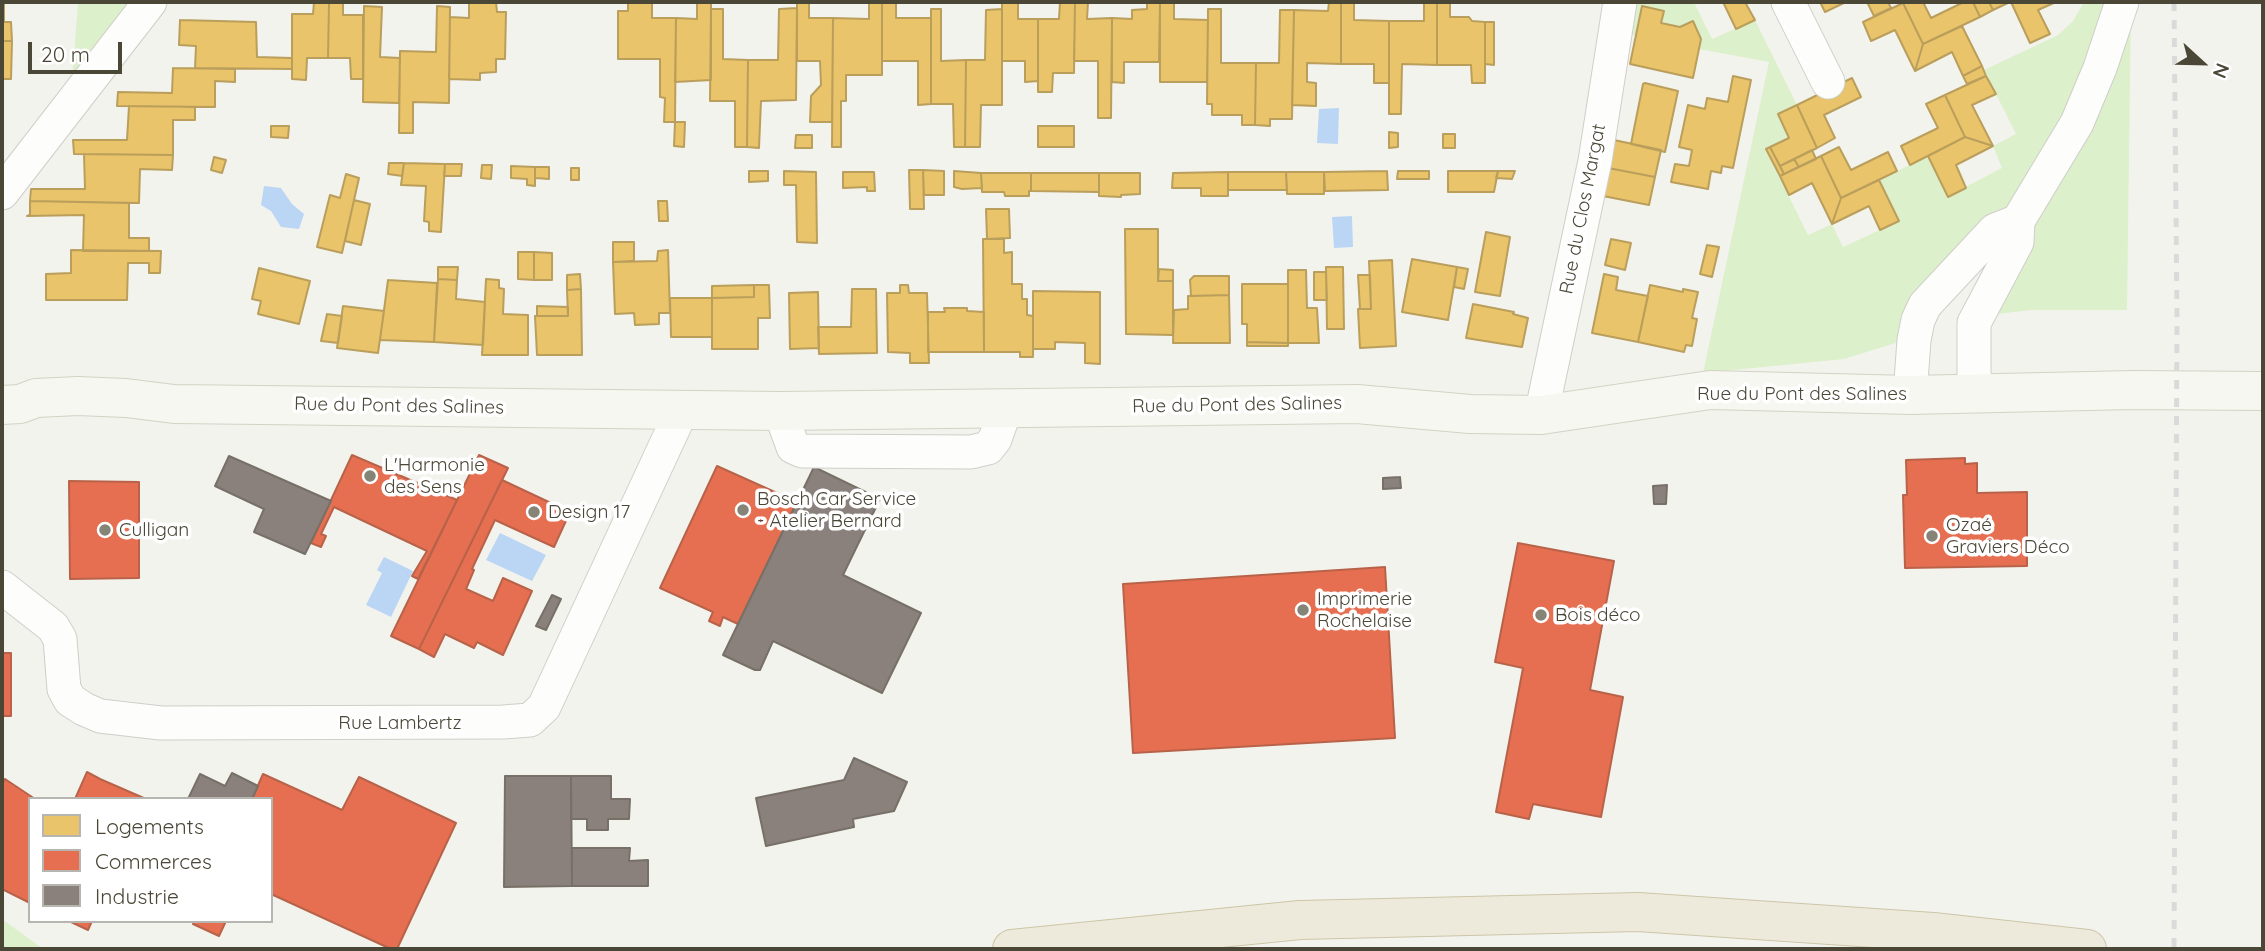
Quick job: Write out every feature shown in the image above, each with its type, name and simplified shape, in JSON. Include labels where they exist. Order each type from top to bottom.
[{"type":"highway","points":[[1012,949],[1300,920],[1638,912],[1933,932],[2087,949]]},
{"type":"street","points":[[2,193],[150,2]]},
{"type":"street","name":"Rue du Clos Margat","points":[[1541,415],[1595,161],[1620,2]]},
{"type":"street","points":[[1788,2],[1828,82]]},
{"type":"street","points":[[1977,393],[1974,373],[1974,324],[2017,242],[2018,221],[2077,123],[2122,2]]},
{"type":"street","points":[[1910,395],[1914,340],[1918,320],[1925,305],[1995,230],[2018,221]]},
{"type":"street","name":"Rue du Pont des Salines","points":[[8,410],[36,398],[78,396],[174,404],[780,411],[1357,404],[1470,414],[1541,415],[1710,390],[1910,395],[2133,390],[2263,391]]},
{"type":"street","name":"Rue Lambertz","points":[[2,587],[53,626],[60,639],[64,689],[70,700],[100,716],[161,723],[530,720],[544,707],[682,410]]},
{"type":"green space","points":[[78,2],[150,2],[72,82]]},
{"type":"green space","points":[[1620,2],[1694,2],[1712,39],[1755,20],[1797,105],[1778,114],[1789,138],[1766,150],[1808,235],[1832,224],[1843,247],[1899,221],[1879,180],[1897,171],[1928,156],[1948,196],[2002,168],[1993,146],[2016,134],[1984,70],[2058,35],[2073,21],[2084,2],[2131,2],[2127,310],[2031,310],[1989,315],[2018,222],[1902,341],[1844,359],[1703,373],[1769,62],[1699,49],[1700,41],[1615,33]]},
{"type":"green space","points":[[2,919],[43,949],[2,949]]},
{"type":"water","points":[[1339,108],[1338,144],[1317,143],[1319,109]]},
{"type":"water","points":[[264,186],[281,188],[292,204],[304,214],[299,229],[281,227],[271,211],[261,205]]},
{"type":"water","points":[[1352,216],[1353,247],[1334,248],[1332,217]]},
{"type":"water","points":[[500,533],[546,555],[532,581],[486,560]]},
{"type":"water","points":[[384,557],[413,571],[391,617],[366,605],[382,573],[377,570]]},
{"type":"building: Logements","points":[[314,2],[329,2],[328,58],[307,58],[306,80],[292,79],[292,14],[313,14]]},
{"type":"building: Logements","points":[[329,2],[343,2],[343,15],[363,15],[363,79],[351,79],[350,58],[328,58]]},
{"type":"building: Logements","points":[[469,2],[496,2],[497,12],[506,12],[505,59],[496,59],[496,72],[480,73],[480,80],[449,79],[450,17],[469,18]]},
{"type":"building: Logements","points":[[628,2],[652,2],[652,18],[676,18],[675,122],[664,122],[665,98],[660,97],[660,59],[618,59],[618,11],[628,11]]},
{"type":"building: Logements","points":[[697,2],[711,2],[711,80],[675,82],[676,18],[697,19]]},
{"type":"building: Logements","points":[[797,2],[809,2],[809,18],[833,18],[832,122],[810,122],[811,96],[821,85],[820,61],[797,61]]},
{"type":"building: Logements","points":[[869,2],[882,2],[882,75],[846,75],[846,101],[841,101],[841,147],[832,147],[833,18],[869,19]]},
{"type":"building: Logements","points":[[882,2],[896,2],[896,18],[931,18],[931,104],[918,105],[918,61],[882,61]]},
{"type":"building: Logements","points":[[1002,2],[1018,2],[1018,19],[1038,19],[1038,81],[1025,82],[1025,61],[1002,61]]},
{"type":"building: Logements","points":[[1060,2],[1075,2],[1074,73],[1053,73],[1052,92],[1038,92],[1038,19],[1059,19]]},
{"type":"building: Logements","points":[[1075,2],[1088,2],[1087,19],[1112,18],[1111,118],[1098,118],[1098,61],[1074,61]]},
{"type":"building: Logements","points":[[1147,2],[1160,2],[1159,62],[1124,62],[1124,83],[1112,82],[1112,18],[1132,19],[1132,10],[1147,9]]},
{"type":"building: Logements","points":[[1160,2],[1174,2],[1174,19],[1208,20],[1207,82],[1160,82]]},
{"type":"building: Logements","points":[[1329,2],[1341,2],[1341,64],[1307,63],[1307,82],[1316,83],[1316,106],[1292,105],[1294,10],[1328,11]]},
{"type":"building: Logements","points":[[1341,2],[1354,2],[1354,20],[1389,21],[1389,83],[1374,83],[1374,64],[1341,64]]},
{"type":"building: Logements","points":[[1424,2],[1437,2],[1437,65],[1402,64],[1401,114],[1389,114],[1389,21],[1424,21]]},
{"type":"building: Logements","points":[[1437,2],[1450,2],[1450,17],[1469,17],[1472,21],[1485,22],[1485,83],[1472,83],[1471,65],[1437,65]]},
{"type":"building: Logements","points":[[1723,2],[1745,2],[1755,20],[1736,29]]},
{"type":"building: Logements","points":[[1820,2],[1846,2],[1825,12]]},
{"type":"building: Logements","points":[[1867,2],[1888,2],[1891,8],[1874,16]]},
{"type":"building: Logements","points":[[1923,2],[1931,18],[1964,2],[1973,2],[1980,17],[1923,44],[1903,3]]},
{"type":"building: Logements","points":[[1973,2],[1989,2],[1993,10],[1980,17]]},
{"type":"building: Logements","points":[[1989,2],[2010,2],[1993,10]]},
{"type":"building: Logements","points":[[2011,2],[2056,2],[2038,10],[2050,34],[2030,43]]},
{"type":"building: Logements","points":[[2,3],[4,22],[11,22],[12,41],[2,41]]},
{"type":"building: Logements","points":[[1903,3],[1923,44],[1915,71],[1895,30],[1871,41],[1863,22]]},
{"type":"building: Logements","points":[[364,6],[382,7],[380,57],[400,58],[399,103],[363,102]]},
{"type":"building: Logements","points":[[437,6],[450,7],[449,103],[413,102],[413,133],[399,133],[400,51],[436,52]]},
{"type":"building: Logements","points":[[1642,6],[1664,11],[1661,23],[1680,27],[1693,21],[1701,39],[1693,78],[1630,64]]},
{"type":"building: Logements","points":[[797,8],[796,100],[761,101],[759,148],[747,147],[748,60],[778,60],[779,9]]},
{"type":"building: Logements","points":[[711,9],[723,9],[723,59],[748,60],[747,147],[735,147],[735,101],[710,101]]},
{"type":"building: Logements","points":[[931,9],[941,9],[941,61],[966,60],[965,147],[954,147],[953,104],[931,104]]},
{"type":"building: Logements","points":[[1002,9],[1002,105],[981,105],[980,147],[965,147],[966,60],[985,60],[986,10]]},
{"type":"building: Logements","points":[[1208,9],[1221,9],[1221,63],[1256,63],[1255,125],[1242,125],[1242,115],[1212,115],[1212,104],[1207,104]]},
{"type":"building: Logements","points":[[1280,10],[1294,10],[1292,119],[1270,119],[1270,126],[1255,125],[1256,63],[1279,63]]},
{"type":"building: Logements","points":[[180,20],[256,22],[257,57],[292,58],[292,69],[195,68],[196,46],[179,45]]},
{"type":"building: Logements","points":[[1485,22],[1494,22],[1494,65],[1485,64]]},
{"type":"building: Logements","points":[[1962,26],[1982,66],[1963,76],[1952,52],[1915,71],[1923,44]]},
{"type":"building: Logements","points":[[2,41],[12,41],[11,79],[2,79]]},
{"type":"building: Logements","points":[[1982,66],[1986,76],[1967,84],[1963,76]]},
{"type":"building: Logements","points":[[173,68],[235,69],[235,82],[215,81],[215,107],[117,106],[118,92],[172,93]]},
{"type":"building: Logements","points":[[1733,76],[1751,80],[1733,168],[1722,166],[1721,173],[1711,171],[1708,189],[1671,182],[1675,164],[1689,166],[1692,150],[1679,147],[1688,105],[1705,109],[1707,98],[1728,102]]},
{"type":"building: Logements","points":[[1986,76],[1996,94],[1972,105],[1993,146],[1965,137],[1945,95]]},
{"type":"building: Logements","points":[[1852,78],[1861,97],[1824,115],[1835,138],[1817,148],[1797,105]]},
{"type":"building: Logements","points":[[1645,83],[1678,91],[1665,152],[1631,144]]},
{"type":"building: Logements","points":[[1945,95],[1965,137],[1910,165],[1901,146],[1938,128],[1926,104]]},
{"type":"building: Logements","points":[[1797,105],[1817,148],[1780,166],[1770,147],[1789,138],[1778,114]]},
{"type":"building: Logements","points":[[129,106],[195,107],[195,120],[173,120],[173,155],[74,154],[73,140],[127,140]]},
{"type":"building: Logements","points":[[675,122],[685,122],[684,147],[674,146]]},
{"type":"building: Logements","points":[[271,126],[289,126],[288,138],[271,137]]},
{"type":"building: Logements","points":[[1038,126],[1074,126],[1074,147],[1038,147]]},
{"type":"building: Logements","points":[[1389,132],[1398,133],[1398,147],[1389,148]]},
{"type":"building: Logements","points":[[1443,134],[1455,134],[1455,148],[1443,148]]},
{"type":"building: Logements","points":[[796,135],[812,135],[812,148],[795,148]]},
{"type":"building: Logements","points":[[1965,137],[1993,146],[1956,165],[1966,188],[1948,197],[1928,156]]},
{"type":"building: Logements","points":[[1614,140],[1661,150],[1655,177],[1608,168]]},
{"type":"building: Logements","points":[[1770,147],[1784,174],[1780,176],[1766,149]]},
{"type":"building: Logements","points":[[1839,147],[1851,170],[1888,152],[1897,171],[1841,198],[1821,156]]},
{"type":"building: Logements","points":[[1812,150],[1816,159],[1799,167],[1794,159]]},
{"type":"building: Logements","points":[[84,154],[173,155],[172,170],[140,169],[139,203],[30,201],[31,189],[85,189]]},
{"type":"building: Logements","points":[[1821,156],[1841,198],[1832,224],[1812,183],[1789,195],[1780,176]]},
{"type":"building: Logements","points":[[214,157],[226,160],[222,173],[211,170]]},
{"type":"building: Logements","points":[[1794,159],[1799,167],[1784,174],[1780,166]]},
{"type":"building: Logements","points":[[389,163],[404,163],[402,176],[388,174]]},
{"type":"building: Logements","points":[[404,163],[445,164],[441,232],[429,231],[429,222],[424,221],[426,186],[401,185]]},
{"type":"building: Logements","points":[[445,164],[462,164],[461,176],[444,176]]},
{"type":"building: Logements","points":[[482,165],[492,165],[491,179],[481,178]]},
{"type":"building: Logements","points":[[511,166],[535,167],[535,186],[527,185],[527,179],[511,178]]},
{"type":"building: Logements","points":[[535,167],[549,167],[549,179],[535,178]]},
{"type":"building: Logements","points":[[571,168],[579,168],[579,180],[571,180]]},
{"type":"building: Logements","points":[[1608,168],[1655,177],[1649,205],[1603,196]]},
{"type":"building: Logements","points":[[909,170],[923,170],[924,209],[910,209]]},
{"type":"building: Logements","points":[[923,170],[944,171],[944,195],[924,195]]},
{"type":"building: Logements","points":[[749,171],[768,171],[768,181],[749,182]]},
{"type":"building: Logements","points":[[784,171],[816,172],[817,243],[797,242],[796,185],[784,185]]},
{"type":"building: Logements","points":[[954,171],[981,173],[982,188],[954,187]]},
{"type":"building: Logements","points":[[1387,171],[1388,190],[1325,191],[1324,172]]},
{"type":"building: Logements","points":[[1398,171],[1429,171],[1429,179],[1397,179]]},
{"type":"building: Logements","points":[[1448,171],[1498,171],[1494,192],[1448,192]]},
{"type":"building: Logements","points":[[1498,171],[1515,171],[1512,179],[1496,178]]},
{"type":"building: Logements","points":[[843,172],[874,172],[875,191],[867,191],[867,187],[843,188]]},
{"type":"building: Logements","points":[[1228,172],[1228,196],[1201,196],[1201,188],[1172,188],[1173,173]]},
{"type":"building: Logements","points":[[1228,172],[1286,172],[1287,190],[1228,190]]},
{"type":"building: Logements","points":[[1286,172],[1324,172],[1324,194],[1287,194]]},
{"type":"building: Logements","points":[[981,173],[1031,173],[1029,196],[982,192]]},
{"type":"building: Logements","points":[[1031,173],[1099,173],[1099,192],[1031,191]]},
{"type":"building: Logements","points":[[1099,173],[1140,173],[1140,194],[1099,196]]},
{"type":"building: Logements","points":[[346,174],[359,178],[342,253],[317,247],[330,195],[340,198]]},
{"type":"building: Logements","points":[[1879,180],[1899,221],[1880,230],[1869,206],[1832,224],[1841,198]]},
{"type":"building: Logements","points":[[354,200],[370,204],[361,245],[345,241]]},
{"type":"building: Logements","points":[[30,201],[129,203],[129,238],[149,238],[149,251],[83,251],[84,215],[27,216],[30,215]]},
{"type":"building: Logements","points":[[658,201],[667,201],[668,221],[659,221]]},
{"type":"building: Logements","points":[[986,209],[1009,209],[1010,238],[987,239]]},
{"type":"building: Logements","points":[[1125,229],[1158,229],[1158,281],[1173,281],[1173,335],[1126,334]]},
{"type":"building: Logements","points":[[1486,232],[1510,237],[1500,296],[1475,292]]},
{"type":"building: Logements","points":[[983,239],[1004,239],[1004,253],[1012,252],[1012,284],[1022,284],[1022,299],[1027,299],[1027,315],[1033,316],[1033,357],[1020,357],[1020,352],[984,352]]},
{"type":"building: Logements","points":[[1611,239],[1631,243],[1625,270],[1605,265]]},
{"type":"building: Logements","points":[[613,242],[634,242],[634,261],[613,262]]},
{"type":"building: Logements","points":[[1707,245],[1719,247],[1712,277],[1700,274]]},
{"type":"building: Logements","points":[[71,250],[161,251],[160,273],[149,273],[149,263],[128,263],[127,300],[46,300],[46,274],[71,273]]},
{"type":"building: Logements","points":[[668,250],[670,313],[659,313],[659,324],[635,325],[634,313],[615,314],[613,262],[657,261],[658,251]]},
{"type":"building: Logements","points":[[518,252],[534,252],[534,280],[518,279]]},
{"type":"building: Logements","points":[[534,252],[552,253],[552,280],[534,280]]},
{"type":"building: Logements","points":[[1412,259],[1457,267],[1448,320],[1402,312]]},
{"type":"building: Logements","points":[[1392,260],[1396,346],[1360,348],[1358,309],[1371,309],[1369,261]]},
{"type":"building: Logements","points":[[438,267],[458,267],[457,280],[438,279]]},
{"type":"building: Logements","points":[[1326,267],[1343,267],[1344,329],[1327,329]]},
{"type":"building: Logements","points":[[1457,267],[1468,269],[1464,289],[1454,287]]},
{"type":"building: Logements","points":[[259,268],[310,281],[299,324],[258,314],[261,301],[252,299]]},
{"type":"building: Logements","points":[[1159,269],[1173,270],[1173,281],[1158,281]]},
{"type":"building: Logements","points":[[1288,270],[1306,270],[1307,308],[1317,308],[1319,343],[1288,343]]},
{"type":"building: Logements","points":[[1314,272],[1326,272],[1327,300],[1314,300]]},
{"type":"building: Logements","points":[[580,274],[581,289],[567,290],[567,275]]},
{"type":"building: Logements","points":[[1604,274],[1618,277],[1616,290],[1648,296],[1638,342],[1592,333]]},
{"type":"building: Logements","points":[[1358,275],[1370,275],[1371,309],[1360,309]]},
{"type":"building: Logements","points":[[1194,276],[1229,276],[1229,295],[1191,296],[1190,280]]},
{"type":"building: Logements","points":[[438,279],[457,280],[456,299],[485,302],[483,345],[434,342]]},
{"type":"building: Logements","points":[[486,279],[499,280],[499,288],[504,289],[503,314],[528,315],[528,355],[482,355]]},
{"type":"building: Logements","points":[[388,280],[437,283],[434,342],[380,340]]},
{"type":"building: Logements","points":[[1242,284],[1288,284],[1288,343],[1247,342],[1247,324],[1242,324]]},
{"type":"building: Logements","points":[[754,285],[769,285],[770,318],[758,318],[758,349],[712,349],[712,298],[754,297]]},
{"type":"building: Logements","points":[[754,285],[754,297],[712,298],[712,286]]},
{"type":"building: Logements","points":[[900,285],[908,285],[909,293],[927,293],[929,363],[910,363],[910,353],[888,352],[887,293],[900,293]]},
{"type":"building: Logements","points":[[1650,285],[1683,292],[1683,289],[1698,292],[1692,318],[1697,319],[1692,346],[1686,345],[1684,352],[1638,342]]},
{"type":"building: Logements","points":[[581,289],[582,355],[537,355],[535,316],[568,316],[567,290]]},
{"type":"building: Logements","points":[[852,289],[876,289],[877,353],[819,354],[818,327],[851,327]]},
{"type":"building: Logements","points":[[1033,291],[1100,292],[1100,364],[1085,363],[1085,343],[1055,342],[1055,349],[1033,349]]},
{"type":"building: Logements","points":[[818,292],[819,348],[790,349],[789,293]]},
{"type":"building: Logements","points":[[1229,295],[1230,343],[1173,343],[1174,310],[1188,309],[1188,296]]},
{"type":"building: Logements","points":[[670,298],[712,298],[712,337],[671,337]]},
{"type":"building: Logements","points":[[1473,304],[1514,312],[1513,314],[1528,318],[1522,347],[1466,338]]},
{"type":"building: Logements","points":[[343,306],[384,311],[378,353],[337,348]]},
{"type":"building: Logements","points":[[537,306],[568,307],[568,316],[537,316]]},
{"type":"building: Logements","points":[[944,308],[967,308],[967,311],[984,312],[984,352],[928,352],[928,312],[945,312]]},
{"type":"building: Logements","points":[[327,314],[342,316],[338,343],[321,341]]},
{"type":"building: Logements","points":[[1247,342],[1288,343],[1288,346],[1247,346]]},
{"type":"building: Commerces","points":[[352,455],[457,500],[418,579],[412,576],[427,551],[334,507],[321,534],[326,536],[321,547],[311,543]]},
{"type":"building: Commerces","points":[[479,455],[508,468],[419,649],[391,636]]},
{"type":"building: Commerces","points":[[1965,458],[1965,464],[1977,463],[1977,493],[2027,492],[2027,566],[1905,568],[1903,495],[1907,495],[1906,460]]},
{"type":"building: Commerces","points":[[717,466],[797,502],[738,624],[723,617],[720,626],[709,621],[713,612],[660,588]]},
{"type":"building: Commerces","points":[[502,480],[570,512],[554,547],[495,520],[472,569],[474,570],[466,589],[493,601],[503,578],[532,591],[503,655],[477,642],[474,648],[445,634],[434,657],[419,649]]},
{"type":"building: Commerces","points":[[69,481],[139,482],[139,578],[70,579]]},
{"type":"building: Commerces","points":[[1518,543],[1614,561],[1590,690],[1623,697],[1601,817],[1533,804],[1529,819],[1496,812],[1523,668],[1495,662]]},
{"type":"building: Commerces","points":[[1385,567],[1395,738],[1133,753],[1123,584]]},
{"type":"building: Commerces","points":[[2,653],[11,653],[11,716],[2,716]]},
{"type":"building: Commerces","points":[[87,772],[141,797],[76,797]]},
{"type":"building: Commerces","points":[[263,774],[342,810],[359,777],[456,823],[397,949],[391,949],[273,895],[273,797],[253,797]]},
{"type":"building: Commerces","points":[[5,779],[32,797],[28,797],[28,902],[2,889],[2,784]]},
{"type":"building: Commerces","points":[[73,923],[91,923],[88,930]]},
{"type":"building: Commerces","points":[[193,923],[225,923],[219,936]]},
{"type":"building: Industrie","points":[[229,456],[331,501],[305,554],[254,532],[264,509],[215,486]]},
{"type":"building: Industrie","points":[[814,467],[880,499],[843,575],[921,613],[882,693],[773,641],[760,670],[723,655]]},
{"type":"building: Industrie","points":[[1400,477],[1401,488],[1383,489],[1383,478]]},
{"type":"building: Industrie","points":[[1667,485],[1666,504],[1654,504],[1653,486]]},
{"type":"building: Industrie","points":[[552,595],[561,599],[546,630],[536,626]]},
{"type":"building: Industrie","points":[[854,758],[907,782],[894,811],[853,819],[854,827],[766,846],[756,798],[844,780]]},
{"type":"building: Industrie","points":[[232,773],[258,786],[253,797],[189,797],[200,774],[225,786]]},
{"type":"building: Industrie","points":[[505,776],[571,776],[572,886],[504,887]]},
{"type":"building: Industrie","points":[[571,776],[611,776],[611,799],[630,799],[629,819],[608,819],[608,830],[587,830],[587,819],[571,819]]},
{"type":"building: Industrie","points":[[572,848],[630,848],[629,861],[648,860],[648,886],[572,886]]},
{"type":"railway","points":[[2174,2],[2177,318],[2174,949]]},
{"type":"place","name":"L'Harmonie des Sens","points":[[370,476]]},
{"type":"place","name":"Bosch Car Service - Atelier Bernard","points":[[743,510]]},
{"type":"place","name":"Design 17","points":[[534,512]]},
{"type":"place","name":"Culligan","points":[[105,530]]},
{"type":"place","name":"Ozaé Graviers Déco","points":[[1932,536]]},
{"type":"place","name":"Imprimerie Rochelaise","points":[[1303,610]]},
{"type":"place","name":"Bois déco","points":[[1541,615]]}]
